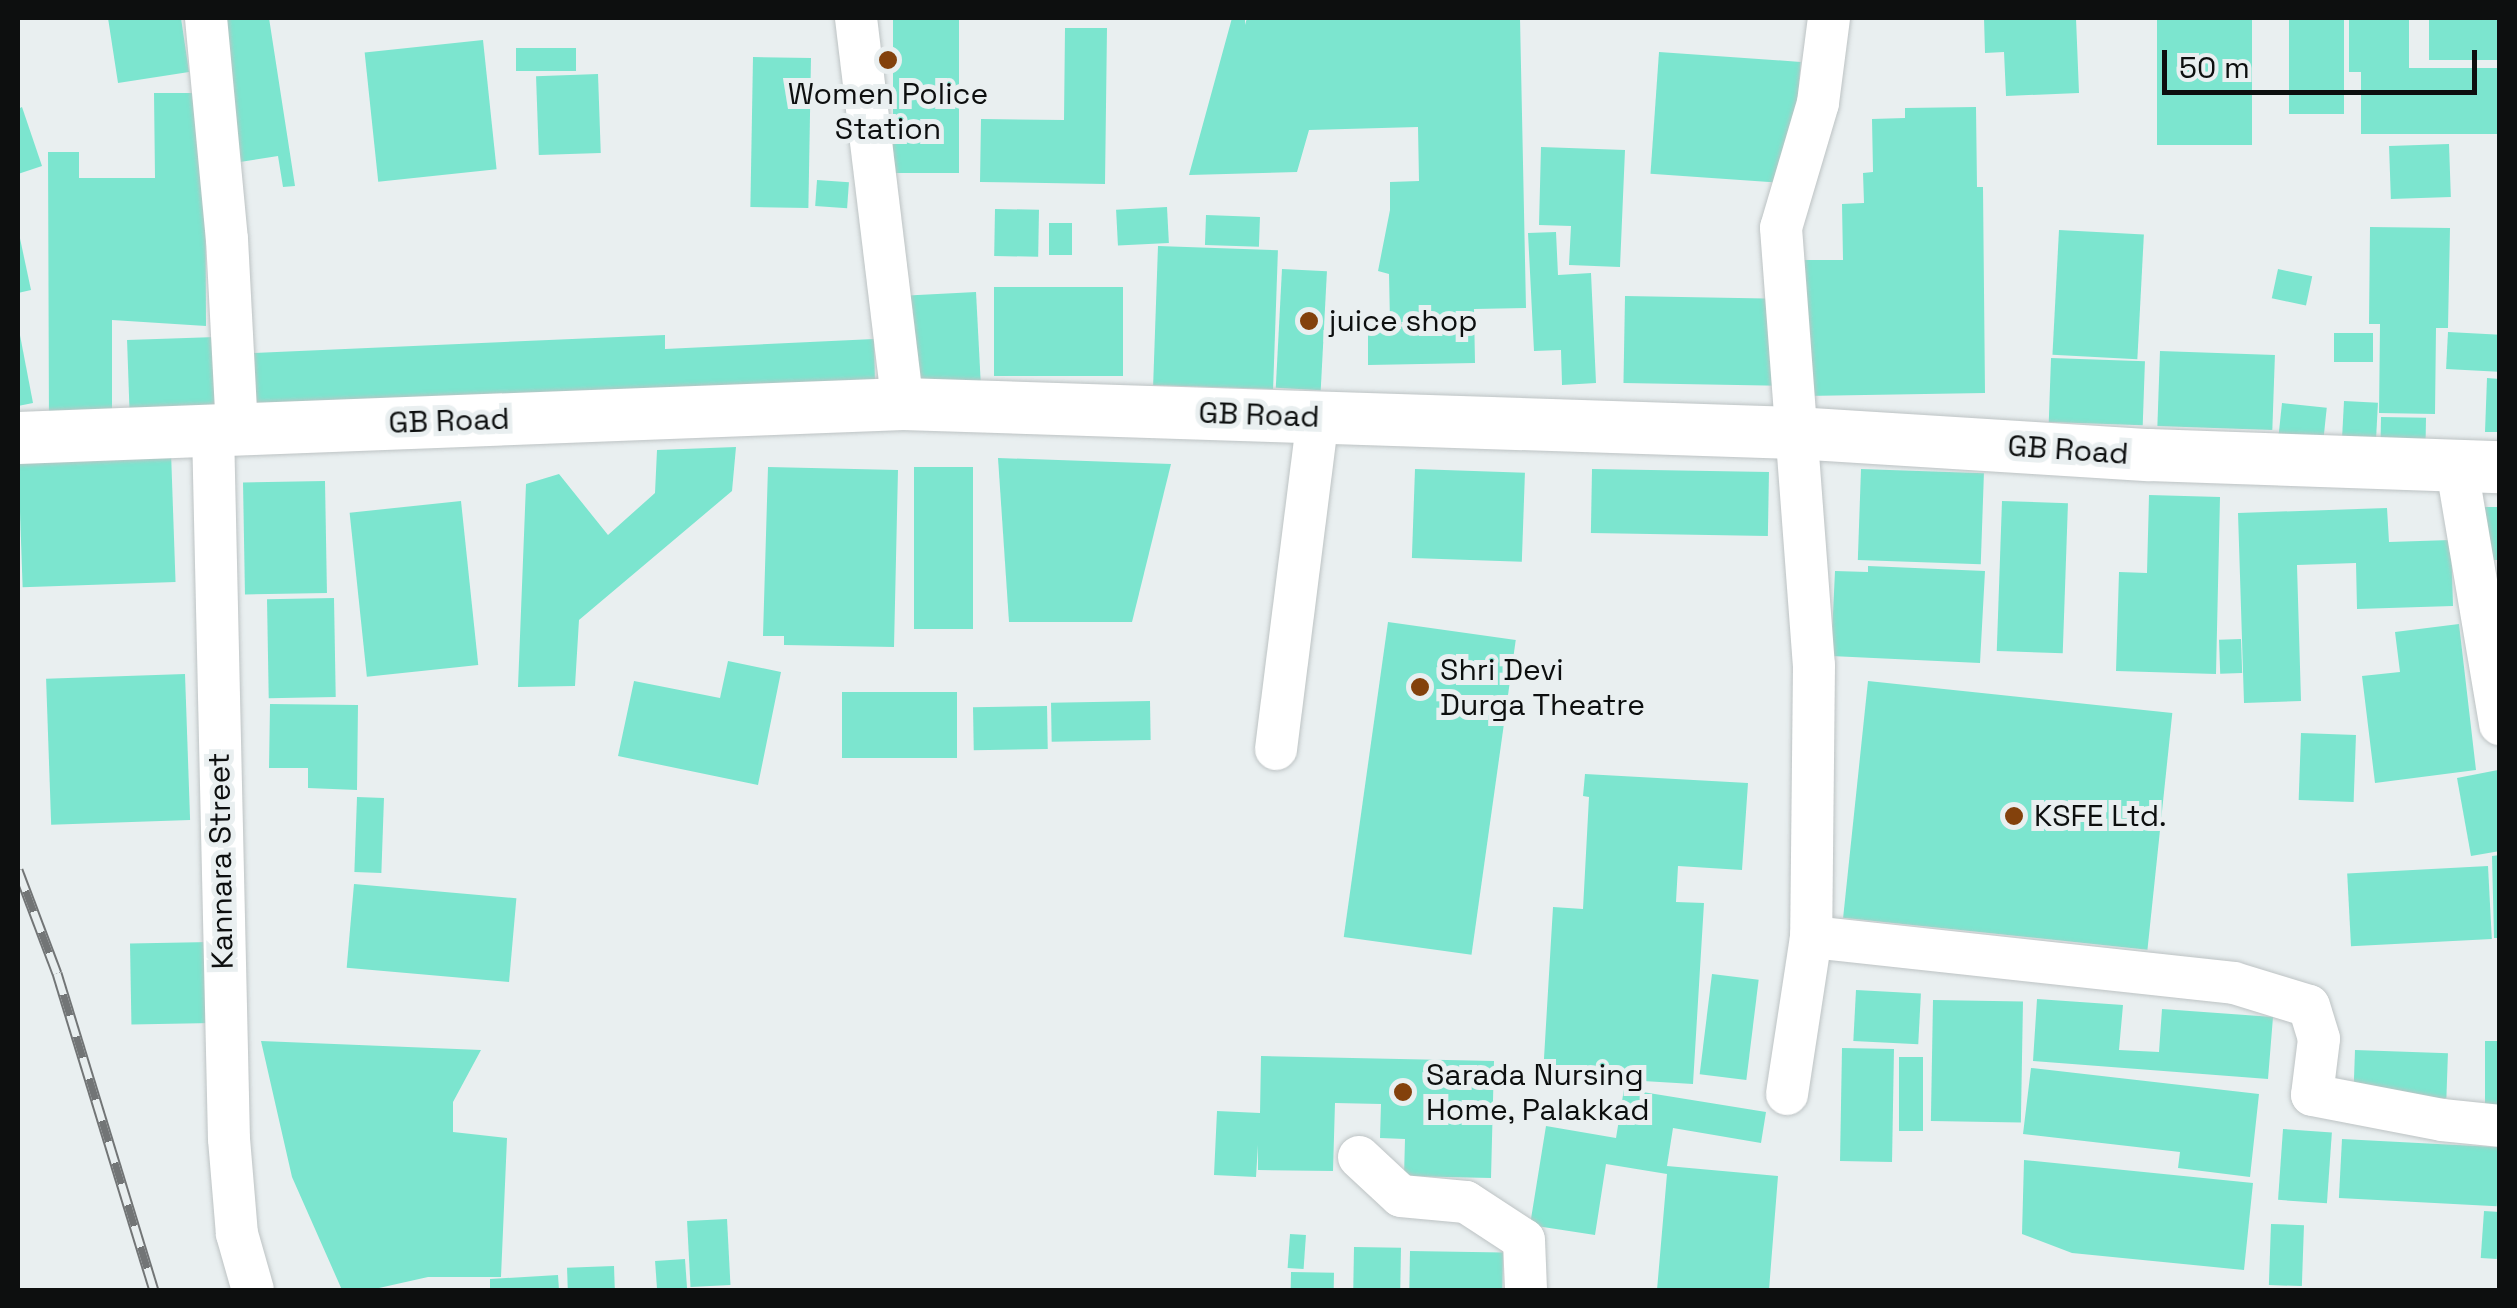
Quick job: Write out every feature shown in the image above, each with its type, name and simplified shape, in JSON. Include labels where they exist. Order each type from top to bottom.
[{"type":"street","name":"Kannara Street","points":[[206,18],[227,239],[228,1139],[238,1234],[253,1290]]},
{"type":"street","points":[[856,18],[902,404]]},
{"type":"street","points":[[1787,1094],[1811,937],[1814,665],[1781,228],[1818,103],[1829,18]]},
{"type":"street","name":"GB Road","points":[[18,438],[902,404],[1795,432],[2478,468]]},
{"type":"street","points":[[1276,749],[1318,417]]},
{"type":"street","points":[[2478,468],[2500,724]]},
{"type":"street","points":[[1811,937],[2234,983],[2309,1006],[2319,1039],[2312,1095],[2442,1120],[2500,1126]]},
{"type":"street","points":[[1359,1157],[1401,1196],[1466,1202],[1524,1240],[1526,1290]]},
{"type":"building","points":[[108,18],[181,18],[189,72],[118,83]]},
{"type":"building","points":[[216,18],[269,18],[295,186],[283,187],[278,156],[240,162]]},
{"type":"building","points":[[893,18],[959,18],[959,173],[893,173]]},
{"type":"building","points":[[1232,18],[1245,18],[1245,25],[1247,18],[1520,18],[1526,308],[1474,309],[1475,363],[1368,365],[1368,324],[1390,323],[1389,274],[1378,271],[1390,210],[1390,182],[1419,181],[1418,127],[1309,130],[1297,172],[1189,175]]},
{"type":"building","points":[[1984,18],[2076,18],[2079,93],[2006,96],[2004,52],[1985,53]]},
{"type":"building","points":[[2157,18],[2252,18],[2252,145],[2157,145]]},
{"type":"building","points":[[2289,18],[2344,18],[2344,114],[2289,114]]},
{"type":"building","points":[[2349,18],[2409,18],[2409,72],[2349,72]]},
{"type":"building","points":[[2429,18],[2500,18],[2500,60],[2429,60]]},
{"type":"building","points":[[1065,28],[1107,28],[1105,184],[980,182],[981,119],[1064,120]]},
{"type":"building","points":[[483,40],[497,169],[378,182],[365,52]]},
{"type":"building","points":[[516,48],[576,48],[576,71],[516,71]]},
{"type":"building","points":[[1659,52],[1801,62],[1792,184],[1650,174]]},
{"type":"building","points":[[753,57],[811,58],[808,208],[750,207]]},
{"type":"building","points":[[2361,68],[2500,68],[2500,134],[2361,134]]},
{"type":"building","points":[[598,74],[601,153],[539,155],[536,76]]},
{"type":"building","points":[[154,93],[205,93],[206,326],[112,320],[112,428],[49,428],[48,152],[79,152],[79,178],[155,178]]},
{"type":"building","points":[[22,107],[42,166],[18,174],[18,109]]},
{"type":"building","points":[[1976,107],[1977,187],[1983,187],[1985,393],[1805,396],[1804,260],[1843,260],[1842,204],[1864,203],[1863,173],[1873,172],[1872,119],[1905,118],[1905,108]]},
{"type":"building","points":[[2449,144],[2451,197],[2391,199],[2389,146]]},
{"type":"building","points":[[1541,147],[1625,150],[1620,267],[1569,265],[1571,226],[1539,225]]},
{"type":"building","points":[[817,180],[849,182],[847,208],[815,206]]},
{"type":"building","points":[[1167,207],[1169,243],[1118,246],[1116,210]]},
{"type":"building","points":[[995,209],[1039,210],[1038,257],[994,256]]},
{"type":"building","points":[[1206,215],[1260,217],[1259,247],[1205,245]]},
{"type":"building","points":[[1049,223],[1072,223],[1072,255],[1049,255]]},
{"type":"building","points":[[2370,227],[2450,228],[2448,328],[2436,328],[2435,414],[2379,413],[2380,324],[2369,324]]},
{"type":"building","points":[[18,229],[31,290],[18,293]]},
{"type":"building","points":[[2059,230],[2144,234],[2137,359],[2052,355]]},
{"type":"building","points":[[1556,232],[1558,275],[1591,273],[1596,383],[1562,385],[1561,350],[1534,351],[1528,233]]},
{"type":"building","points":[[1158,246],[1278,250],[1273,389],[1153,385]]},
{"type":"building","points":[[1282,269],[1327,271],[1321,390],[1276,388]]},
{"type":"building","points":[[2278,269],[2312,276],[2306,306],[2272,298]]},
{"type":"building","points":[[994,287],[1123,287],[1123,376],[994,376]]},
{"type":"building","points":[[976,292],[981,383],[913,386],[908,296]]},
{"type":"building","points":[[1625,296],[1781,299],[1779,386],[1623,383]]},
{"type":"building","points":[[18,331],[33,403],[18,406]]},
{"type":"building","points":[[2448,332],[2500,335],[2498,372],[2446,369]]},
{"type":"building","points":[[2334,333],[2373,333],[2373,362],[2334,362]]},
{"type":"building","points":[[665,335],[665,349],[874,339],[875,383],[255,410],[253,353]]},
{"type":"building","points":[[216,337],[219,410],[130,413],[127,340]]},
{"type":"building","points":[[2160,351],[2275,355],[2272,430],[2157,426]]},
{"type":"building","points":[[2051,358],[2145,361],[2143,425],[2049,422]]},
{"type":"building","points":[[2487,378],[2500,379],[2500,432],[2485,432]]},
{"type":"building","points":[[2344,401],[2378,403],[2376,447],[2342,445]]},
{"type":"building","points":[[2282,403],[2327,408],[2323,447],[2278,443]]},
{"type":"building","points":[[2381,417],[2426,418],[2425,455],[2380,454]]},
{"type":"building","points":[[736,447],[732,491],[579,620],[575,686],[518,687],[526,484],[559,474],[608,535],[655,493],[657,450]]},
{"type":"building","points":[[171,452],[176,582],[23,587],[18,457]]},
{"type":"building","points":[[998,458],[1171,464],[1132,622],[1009,622]]},
{"type":"building","points":[[768,467],[898,470],[894,647],[784,645],[784,636],[763,636]]},
{"type":"building","points":[[914,467],[973,467],[973,629],[914,629]]},
{"type":"building","points":[[1415,469],[1525,473],[1522,562],[1412,558]]},
{"type":"building","points":[[1592,469],[1769,472],[1768,536],[1591,533]]},
{"type":"building","points":[[1861,469],[1984,473],[1981,564],[1858,560]]},
{"type":"building","points":[[325,481],[327,593],[245,594],[243,482]]},
{"type":"building","points":[[2149,495],[2220,497],[2216,674],[2116,671],[2119,572],[2147,573]]},
{"type":"building","points":[[461,501],[478,665],[367,677],[350,513]]},
{"type":"building","points":[[2002,501],[2068,503],[2063,653],[1997,651]]},
{"type":"building","points":[[2470,507],[2500,507],[2500,560],[2470,560]]},
{"type":"building","points":[[2387,508],[2389,542],[2451,540],[2453,606],[2357,609],[2356,563],[2297,565],[2301,701],[2244,703],[2238,513]]},
{"type":"building","points":[[1868,566],[1985,571],[1980,663],[1831,656],[1835,571],[1868,572]]},
{"type":"building","points":[[334,598],[336,697],[269,698],[267,599]]},
{"type":"building","points":[[1388,622],[1516,640],[1471,955],[1344,937]]},
{"type":"building","points":[[2459,624],[2476,770],[2375,783],[2362,676],[2400,672],[2395,632]]},
{"type":"building","points":[[2241,639],[2242,673],[2220,674],[2219,640]]},
{"type":"building","points":[[728,661],[781,672],[758,785],[618,756],[634,681],[720,698]]},
{"type":"building","points":[[185,674],[190,820],[51,825],[46,679]]},
{"type":"building","name":"KSFE Ltd.","points":[[1868,681],[2172,713],[2147,950],[1843,918]]},
{"type":"building","points":[[842,692],[957,692],[957,758],[842,758]]},
{"type":"building","points":[[1150,701],[1151,740],[1052,742],[1051,703]]},
{"type":"building","points":[[270,704],[358,705],[357,790],[308,788],[308,768],[269,768]]},
{"type":"building","points":[[1047,706],[1048,749],[974,750],[973,707]]},
{"type":"building","points":[[2301,733],[2356,735],[2354,802],[2299,800]]},
{"type":"building","points":[[2498,770],[2500,851],[2471,856],[2457,778]]},
{"type":"building","points":[[1585,774],[1748,783],[1742,870],[1678,866],[1676,902],[1704,903],[1693,1084],[1543,1075],[1553,907],[1583,909],[1589,797],[1583,796]]},
{"type":"building","points":[[357,797],[384,798],[381,873],[354,872]]},
{"type":"building","points":[[2500,855],[2500,938],[2494,938],[2492,856]]},
{"type":"building","points":[[2488,866],[2492,939],[2351,946],[2347,873]]},
{"type":"building","points":[[354,884],[516,898],[509,982],[347,968]]},
{"type":"building","points":[[211,942],[212,1023],[131,1024],[130,943]]},
{"type":"building","points":[[1712,974],[1759,980],[1746,1080],[1700,1074]]},
{"type":"building","points":[[1856,990],[1921,993],[1918,1044],[1853,1041]]},
{"type":"building","points":[[2037,999],[2123,1005],[2119,1050],[2159,1052],[2162,1009],[2273,1017],[2268,1079],[2033,1061]]},
{"type":"building","points":[[1933,1000],[2023,1002],[2021,1123],[1931,1121]]},
{"type":"building","points":[[261,1041],[481,1050],[453,1102],[453,1132],[507,1138],[501,1277],[428,1277],[370,1290],[342,1290],[292,1177]]},
{"type":"building","points":[[2485,1041],[2500,1041],[2500,1114],[2485,1114]]},
{"type":"building","points":[[1842,1048],[1894,1049],[1892,1162],[1840,1161]]},
{"type":"building","points":[[2355,1050],[2448,1053],[2446,1098],[2353,1095]]},
{"type":"building","points":[[1261,1056],[1494,1061],[1491,1178],[1404,1176],[1405,1139],[1380,1138],[1381,1104],[1335,1103],[1333,1171],[1258,1170],[1258,1145],[1256,1177],[1214,1175],[1217,1111],[1260,1113]]},
{"type":"building","points":[[1899,1057],[1923,1057],[1923,1131],[1899,1131]]},
{"type":"building","points":[[2031,1068],[2259,1094],[2250,1177],[2178,1168],[2180,1152],[2023,1134]]},
{"type":"building","points":[[1624,1089],[1766,1112],[1761,1143],[1673,1128],[1667,1166],[1778,1176],[1769,1290],[1657,1290],[1667,1174],[1606,1164],[1595,1235],[1530,1225],[1546,1126],[1616,1138]]},
{"type":"building","points":[[2283,1129],[2332,1132],[2327,1203],[2278,1200]]},
{"type":"building","points":[[2342,1139],[2500,1147],[2497,1206],[2339,1198]]},
{"type":"building","points":[[2024,1160],[2253,1183],[2244,1270],[2072,1253],[2022,1234]]},
{"type":"building","points":[[2484,1211],[2500,1212],[2497,1259],[2481,1258]]},
{"type":"building","points":[[727,1219],[730,1285],[691,1287],[687,1221]]},
{"type":"building","points":[[2271,1224],[2304,1225],[2302,1286],[2269,1285]]},
{"type":"building","points":[[1290,1234],[1306,1235],[1304,1269],[1288,1268]]},
{"type":"building","points":[[1354,1247],[1401,1248],[1400,1290],[1353,1290]]},
{"type":"building","points":[[1410,1251],[1503,1253],[1502,1290],[1409,1290]]},
{"type":"building","points":[[685,1259],[687,1290],[657,1290],[655,1261]]},
{"type":"building","points":[[614,1266],[615,1290],[568,1290],[567,1268]]},
{"type":"building","points":[[1291,1272],[1334,1273],[1334,1290],[1291,1290]]},
{"type":"building","points":[[558,1275],[559,1290],[490,1290],[490,1279]]},
{"type":"railway","points":[[18,870],[57,973],[154,1290]]},
{"type":"place","name":"Women Police Station","points":[[888,60]]},
{"type":"place","name":"juice shop","points":[[1309,321]]},
{"type":"place","name":"Shri Devi Durga Theatre","points":[[1420,687]]},
{"type":"place","name":"KSFE Ltd.","points":[[2014,816]]},
{"type":"place","name":"Sarada Nursing Home, Palakkad","points":[[1403,1092]]}]
